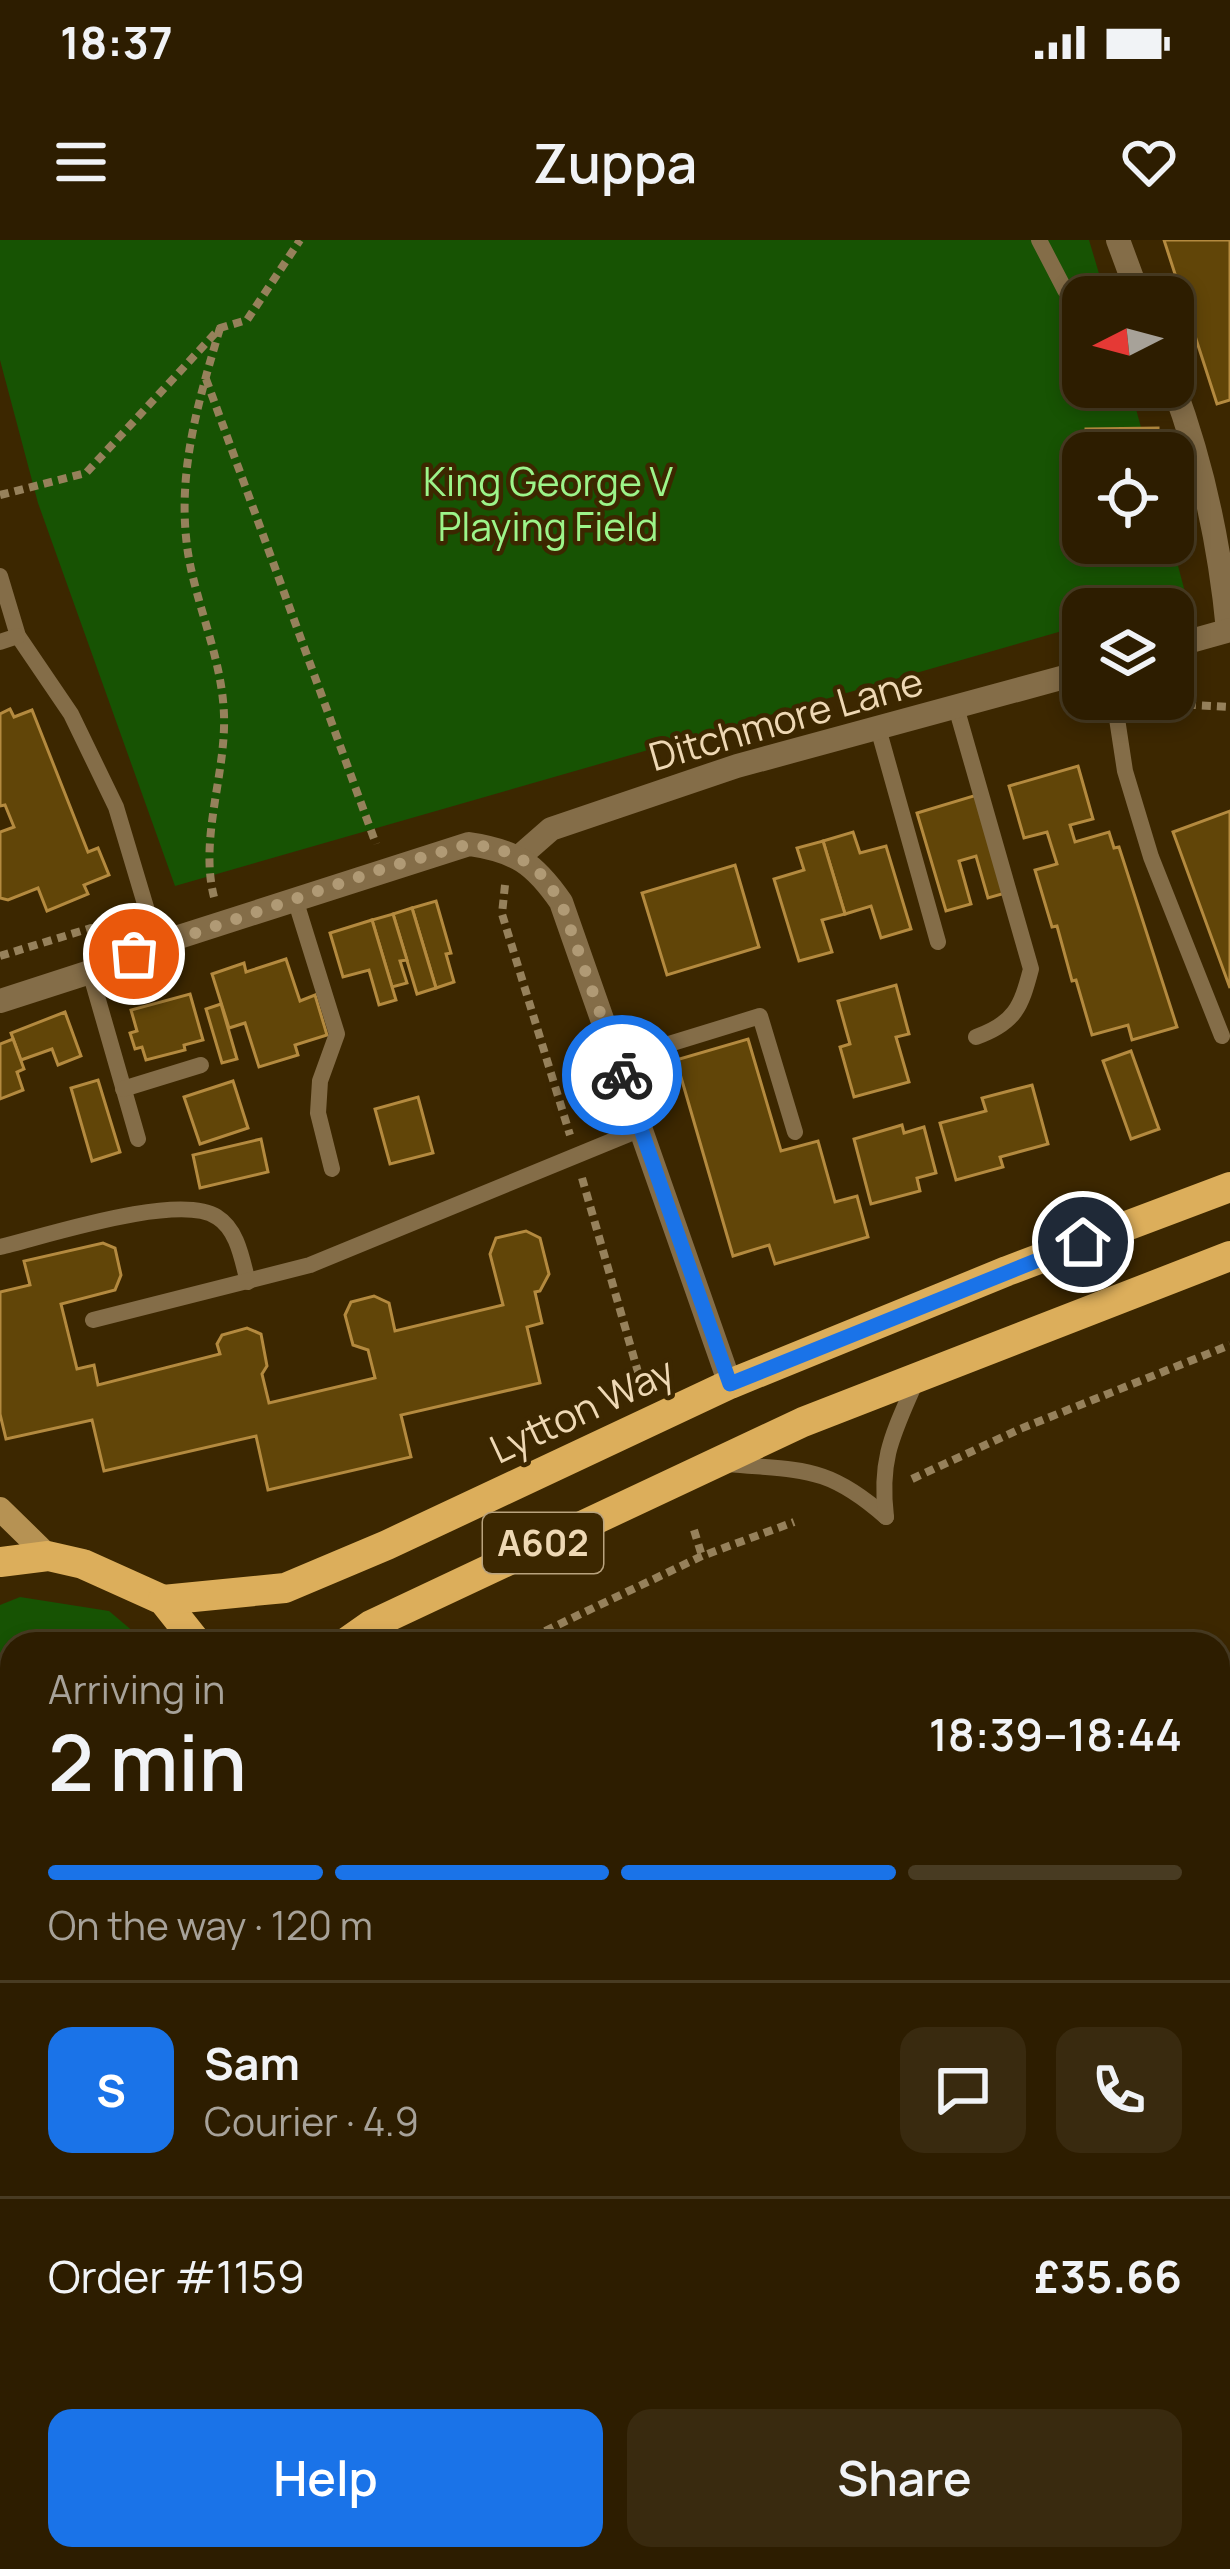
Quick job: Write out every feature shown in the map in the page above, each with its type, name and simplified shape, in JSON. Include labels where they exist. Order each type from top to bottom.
[{"type":"main road","name":"Lytton Way","points":[[163,1600],[285,1588],[730,1384],[1007,1270],[1230,1187]]},
{"type":"main road","name":"A602","points":[[361,1632],[717,1462],[919,1375],[1230,1256]]},
{"type":"main road","name":"Lytton Way","points":[[0,1562],[48,1556],[83,1564],[163,1600],[188,1632]]},
{"type":"street","points":[[1118,240],[1132,276]]},
{"type":"street","points":[[1182,408],[1212,515],[1229,630],[1194,640]]},
{"type":"street","name":"Ditchmore Lane","points":[[519,857],[551,829],[737,766],[1062,678]]},
{"type":"street","points":[[0,1001],[157,944],[469,844],[519,857],[543,876],[561,902],[730,1384]]},
{"type":"street","points":[[0,1509],[48,1556]]},
{"type":"lane","points":[[1039,240],[1062,284]]},
{"type":"lane","points":[[0,576],[18,636],[71,714],[116,807],[157,944]]},
{"type":"lane","points":[[0,642],[18,636]]},
{"type":"lane","points":[[956,707],[1031,969],[1023,1001],[1003,1027],[976,1036]]},
{"type":"lane","points":[[1118,720],[1125,771],[1151,857],[1222,1036]]},
{"type":"lane","points":[[878,728],[938,942]]},
{"type":"lane","points":[[296,899],[337,1034],[320,1081],[318,1113],[332,1169]]},
{"type":"lane","points":[[100,968],[123,1089],[138,1139]]},
{"type":"lane","points":[[617,1060],[760,1016],[795,1132]]},
{"type":"lane","points":[[123,1089],[202,1065]]},
{"type":"lane","points":[[93,1320],[310,1265],[641,1129]]},
{"type":"lane","points":[[0,1247],[163,1208],[199,1209],[219,1217],[234,1234],[248,1282]]},
{"type":"lane","points":[[717,1462],[817,1472],[853,1488],[886,1517],[882,1478],[892,1436],[919,1375]]},
{"type":"path","points":[[0,495],[86,473],[220,328],[247,320],[300,240]]},
{"type":"path","points":[[220,328],[188,439],[184,517],[189,558],[219,666],[224,718],[207,871],[220,924]]},
{"type":"path","points":[[206,377],[385,868]]},
{"type":"path","points":[[1194,705],[1230,707]]},
{"type":"path","points":[[519,857],[502,891],[502,914],[572,1142]]},
{"type":"path","points":[[0,956],[91,928],[100,968]]},
{"type":"path","points":[[580,1171],[638,1372]]},
{"type":"path","points":[[912,1479],[1230,1345]]},
{"type":"path","points":[[543,1632],[702,1556],[794,1522]]},
{"type":"path","points":[[694,1530],[702,1556]]},
{"type":"green space","name":"King George V Playing Field","points":[[0,240],[1089,240],[1100,276],[1062,276],[1062,408],[1136,408],[1142,432],[1062,432],[1062,564],[1178,564],[1184,588],[1062,588],[1062,631],[175,886],[38,503],[0,360]]},
{"type":"green space","points":[[20,1597],[109,1611],[134,1632],[0,1632],[0,1605]]},
{"type":"building","points":[[1164,240],[1230,240],[1230,400],[1217,404],[1194,333],[1194,276],[1176,276]]},
{"type":"building","points":[[1158,428],[1158,432],[1086,432]]},
{"type":"building","points":[[10,709],[14,717],[32,710],[88,852],[98,848],[109,875],[84,885],[88,894],[47,911],[38,888],[8,900],[0,898],[0,832],[14,827],[5,805],[0,806],[0,714]]},
{"type":"building","points":[[1078,766],[1093,819],[1070,825],[1075,842],[1109,832],[1114,848],[1119,847],[1177,1027],[1132,1040],[1128,1025],[1092,1035],[1035,870],[1057,864],[1047,832],[1024,838],[1009,786]]},
{"type":"building","points":[[980,794],[1009,892],[988,898],[976,856],[959,861],[971,904],[946,911],[917,813]]},
{"type":"building","points":[[1230,811],[1230,988],[1173,832]]},
{"type":"building","points":[[853,832],[860,853],[886,846],[911,929],[881,938],[871,906],[845,914],[823,841]]},
{"type":"building","points":[[823,841],[845,914],[822,920],[832,952],[799,961],[774,879],[804,870],[797,848]]},
{"type":"building","points":[[735,865],[759,947],[667,975],[642,893]]},
{"type":"building","points":[[436,901],[454,982],[436,988],[412,908]]},
{"type":"building","points":[[412,908],[436,988],[417,994],[393,914]]},
{"type":"building","points":[[393,914],[407,960],[400,961],[407,983],[392,987],[372,920]]},
{"type":"building","points":[[372,920],[396,1000],[379,1005],[369,970],[343,977],[330,933]]},
{"type":"building","points":[[286,959],[300,1001],[315,995],[327,1035],[295,1045],[298,1055],[259,1067],[245,1023],[229,1028],[212,974],[244,963],[246,972]]},
{"type":"building","points":[[896,985],[909,1034],[896,1037],[909,1082],[854,1097],[840,1047],[850,1044],[838,1001]]},
{"type":"building","points":[[190,994],[203,1040],[146,1060],[142,1047],[135,1049],[130,1033],[137,1031],[131,1010]]},
{"type":"building","points":[[221,1004],[237,1059],[222,1063],[206,1009]]},
{"type":"building","points":[[65,1012],[81,1056],[58,1065],[52,1049],[21,1060],[11,1033]]},
{"type":"building","points":[[13,1039],[24,1069],[17,1072],[23,1090],[0,1099],[0,1044]]},
{"type":"building","points":[[748,1039],[781,1151],[818,1141],[835,1202],[857,1196],[868,1237],[775,1264],[769,1245],[733,1256],[676,1060]]},
{"type":"building","points":[[1131,1051],[1159,1129],[1131,1139],[1103,1061]]},
{"type":"building","points":[[98,1080],[120,1152],[92,1161],[71,1088]]},
{"type":"building","points":[[233,1081],[248,1128],[200,1144],[184,1097]]},
{"type":"building","points":[[1032,1085],[1048,1144],[1000,1157],[1003,1167],[956,1180],[940,1123],[986,1111],[982,1098]]},
{"type":"building","points":[[418,1097],[433,1153],[390,1164],[375,1109]]},
{"type":"building","points":[[902,1125],[904,1133],[924,1127],[936,1173],[917,1178],[920,1191],[871,1204],[854,1139]]},
{"type":"building","points":[[261,1139],[268,1172],[200,1188],[193,1155]]},
{"type":"building","points":[[526,1231],[540,1238],[549,1274],[535,1292],[542,1323],[527,1327],[540,1383],[401,1415],[411,1457],[268,1490],[256,1436],[104,1471],[92,1420],[6,1439],[0,1414],[0,1292],[30,1285],[24,1261],[103,1243],[115,1248],[121,1275],[115,1290],[61,1304],[77,1369],[94,1365],[98,1385],[220,1354],[217,1344],[222,1335],[247,1328],[261,1334],[267,1366],[262,1374],[269,1403],[375,1378],[368,1350],[353,1345],[345,1315],[351,1302],[374,1296],[389,1303],[395,1331],[503,1305],[490,1254],[496,1238]]},
{"type":"way so far","points":[[134,954],[385,868],[469,844],[496,848],[519,857],[543,876],[561,902],[622,1075]]},
{"type":"route","points":[[622,1075],[730,1384],[1083,1242]]}]
